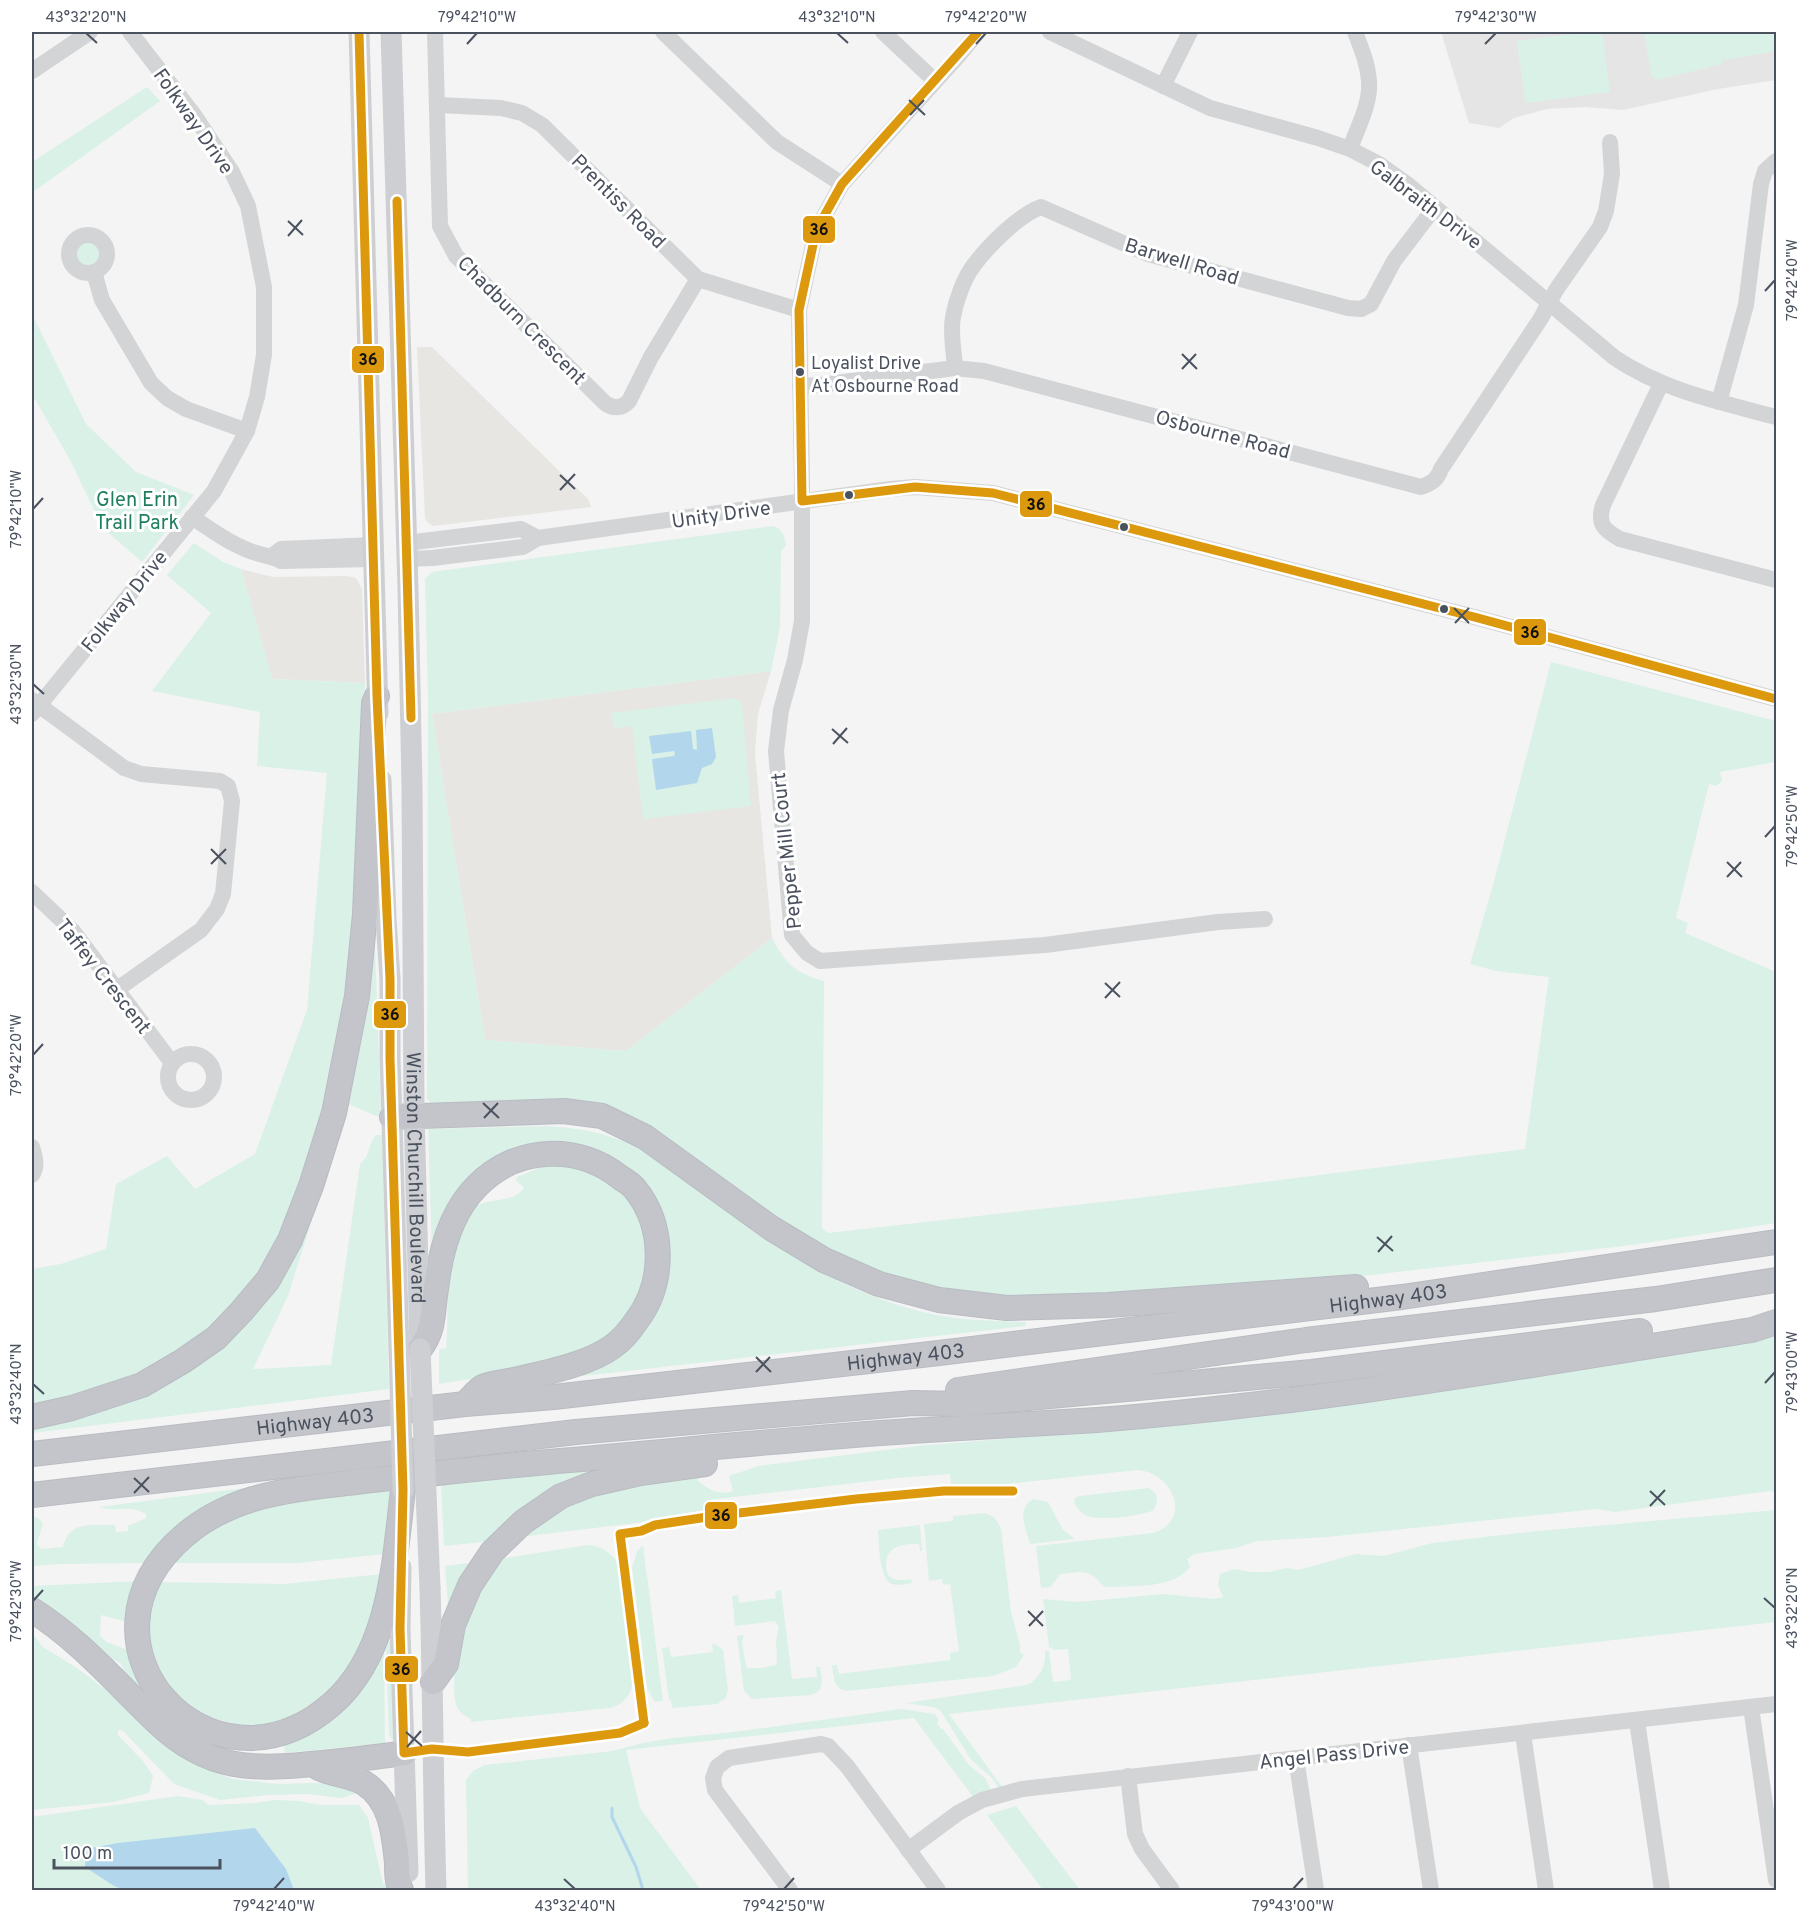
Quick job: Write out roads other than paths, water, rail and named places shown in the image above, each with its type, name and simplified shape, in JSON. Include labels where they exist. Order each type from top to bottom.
[{"type":"highway","points":[[32,1417],[72,1408],[142,1385],[183,1361],[216,1338],[242,1312],[268,1280],[290,1240],[311,1186],[334,1113],[357,996],[365,914],[374,702],[377,696]]},
{"type":"highway","points":[[403,1117],[564,1112],[602,1116],[645,1137],[771,1228],[824,1260],[879,1284],[939,1300],[1007,1308],[1108,1305],[1363,1286],[1402,1297]]},
{"type":"highway","points":[[410,1349],[430,1337],[438,1273],[450,1230],[470,1195],[490,1174],[526,1156],[570,1154],[609,1167],[635,1188],[651,1217],[659,1251],[656,1285],[638,1320],[612,1347],[582,1361],[483,1387],[465,1404]]},
{"type":"highway","name":"Highway 403","points":[[32,1454],[465,1404],[916,1356],[1402,1297],[1776,1242]]},
{"type":"highway","points":[[913,1403],[971,1388],[1295,1342],[1644,1300],[1776,1280]]},
{"type":"highway","name":"Highway 403","points":[[32,1495],[576,1432],[913,1403],[963,1404],[1312,1372],[1776,1314]]},
{"type":"highway","points":[[403,1490],[394,1596],[360,1672],[343,1694],[311,1720],[291,1730],[269,1737],[244,1738],[204,1729],[184,1718],[160,1695],[147,1672],[139,1649],[137,1621],[144,1587],[164,1553],[205,1518],[253,1499],[330,1485],[482,1468],[912,1431],[1103,1419],[1256,1403],[1438,1380],[1752,1330],[1776,1322]]},
{"type":"highway","points":[[433,1682],[446,1664],[456,1616],[466,1592],[482,1565],[503,1540],[523,1522],[561,1496],[604,1480],[676,1468],[846,1446],[912,1431]]},
{"type":"highway","points":[[32,1610],[78,1644],[156,1722],[195,1751],[211,1758],[240,1766],[275,1768],[404,1753]]},
{"type":"highway","points":[[312,1764],[331,1774],[350,1776],[360,1781],[381,1799],[392,1826],[401,1890]]},
{"type":"main road","name":"Winston Churchill Boulevard","points":[[359,32],[377,696],[390,979],[390,1058],[403,1117]]},
{"type":"main road","name":"Winston Churchill Boulevard","points":[[392,32],[412,787],[403,1117],[410,1349],[430,1587],[436,1890]]},
{"type":"main road","points":[[373,552],[406,551]]},
{"type":"main road","name":"Winston Churchill Boulevard","points":[[403,1490],[410,1349]]},
{"type":"main road","points":[[394,1596],[404,1753],[408,1890]]},
{"type":"street","points":[[32,71],[90,32]]},
{"type":"street","name":"Folkway Drive","points":[[34,706],[214,491],[247,431],[257,397],[264,355],[264,287],[248,206],[232,172],[194,116],[130,32]]},
{"type":"street","name":"Chadburn Crescent","points":[[435,32],[440,226],[456,256],[608,405],[620,407],[629,401],[651,357],[698,279]]},
{"type":"street","points":[[663,32],[777,142],[842,184]]},
{"type":"street","points":[[883,32],[935,81]]},
{"type":"street","name":"Pepper Mill Court","points":[[978,32],[842,184],[823,218],[813,245],[799,310],[802,621],[795,660],[781,710],[776,751],[792,935],[807,953],[820,961],[1045,945],[1218,922],[1265,919]]},
{"type":"street","name":"Galbraith Drive","points":[[1050,32],[1210,108],[1350,149],[1394,173],[1615,358],[1637,373],[1661,384],[1776,417]]},
{"type":"street","points":[[1162,86],[1190,32]]},
{"type":"street","points":[[1350,149],[1368,100],[1370,83],[1355,32]]},
{"type":"street","name":"Prentiss Road","points":[[438,105],[501,108],[522,113],[542,125],[698,279],[799,310]]},
{"type":"street","name":"Osbourne Road","points":[[800,386],[955,368],[1000,375],[1421,487],[1432,483],[1438,477],[1541,318],[1556,290],[1600,227],[1606,211],[1612,174],[1610,142]]},
{"type":"street","points":[[1719,402],[1746,305],[1761,184],[1765,171],[1776,162]]},
{"type":"street","name":"Barwell Road","points":[[955,368],[953,318],[964,282],[974,265],[1016,222],[1041,207],[1148,254],[1348,308],[1361,309],[1371,304],[1394,261],[1435,207]]},
{"type":"street","points":[[94,272],[102,300],[151,383],[167,398],[186,409],[247,431]]},
{"type":"street","points":[[1661,384],[1603,506],[1599,516],[1602,526],[1620,539],[1776,580]]},
{"type":"street","name":"Unity Drive","points":[[406,551],[432,558],[523,547],[538,538],[915,487],[993,493],[1478,618],[1776,699]]},
{"type":"street","points":[[192,517],[228,542],[249,551],[272,556],[281,549],[373,552]]},
{"type":"street","points":[[34,706],[124,768],[141,774],[220,781],[228,786],[232,801],[223,894],[217,909],[201,930],[116,990]]},
{"type":"street","name":"Taffey Crescent","points":[[32,892],[73,931],[172,1063]]},
{"type":"street","points":[[32,1147],[36,1158],[32,1175]]},
{"type":"street","name":"Angel Pass Drive","points":[[909,1850],[958,1813],[988,1798],[1022,1789],[1776,1704]]},
{"type":"street","points":[[1751,1707],[1776,1880]]},
{"type":"street","points":[[1637,1721],[1662,1890]]},
{"type":"street","points":[[1523,1734],[1546,1890]]},
{"type":"street","points":[[789,1890],[715,1790],[713,1778],[717,1767],[729,1758],[820,1744],[828,1746],[847,1766],[938,1890]]},
{"type":"street","points":[[1409,1745],[1431,1890]]},
{"type":"street","points":[[1296,1758],[1316,1890]]},
{"type":"street","points":[[1128,1776],[1135,1834],[1142,1849],[1172,1890]]},
{"type":"water","points":[[712,728],[716,757],[712,764],[702,768],[697,783],[656,790],[652,759],[674,756],[675,753],[674,751],[652,754],[649,736],[691,731],[693,749],[697,750],[696,730]]},
{"type":"water","points":[[255,1828],[286,1869],[294,1890],[125,1890],[114,1886],[85,1867],[86,1849],[118,1843]]},
{"type":"waterway","points":[[612,1808],[612,1817],[636,1867],[643,1890]]},
{"type":"place","name":"Loyalist Drive At Osbourne Road","points":[[800,372]]},
{"type":"park label","name":"Glen Erin Trail Park","points":[[137,510]]}]
